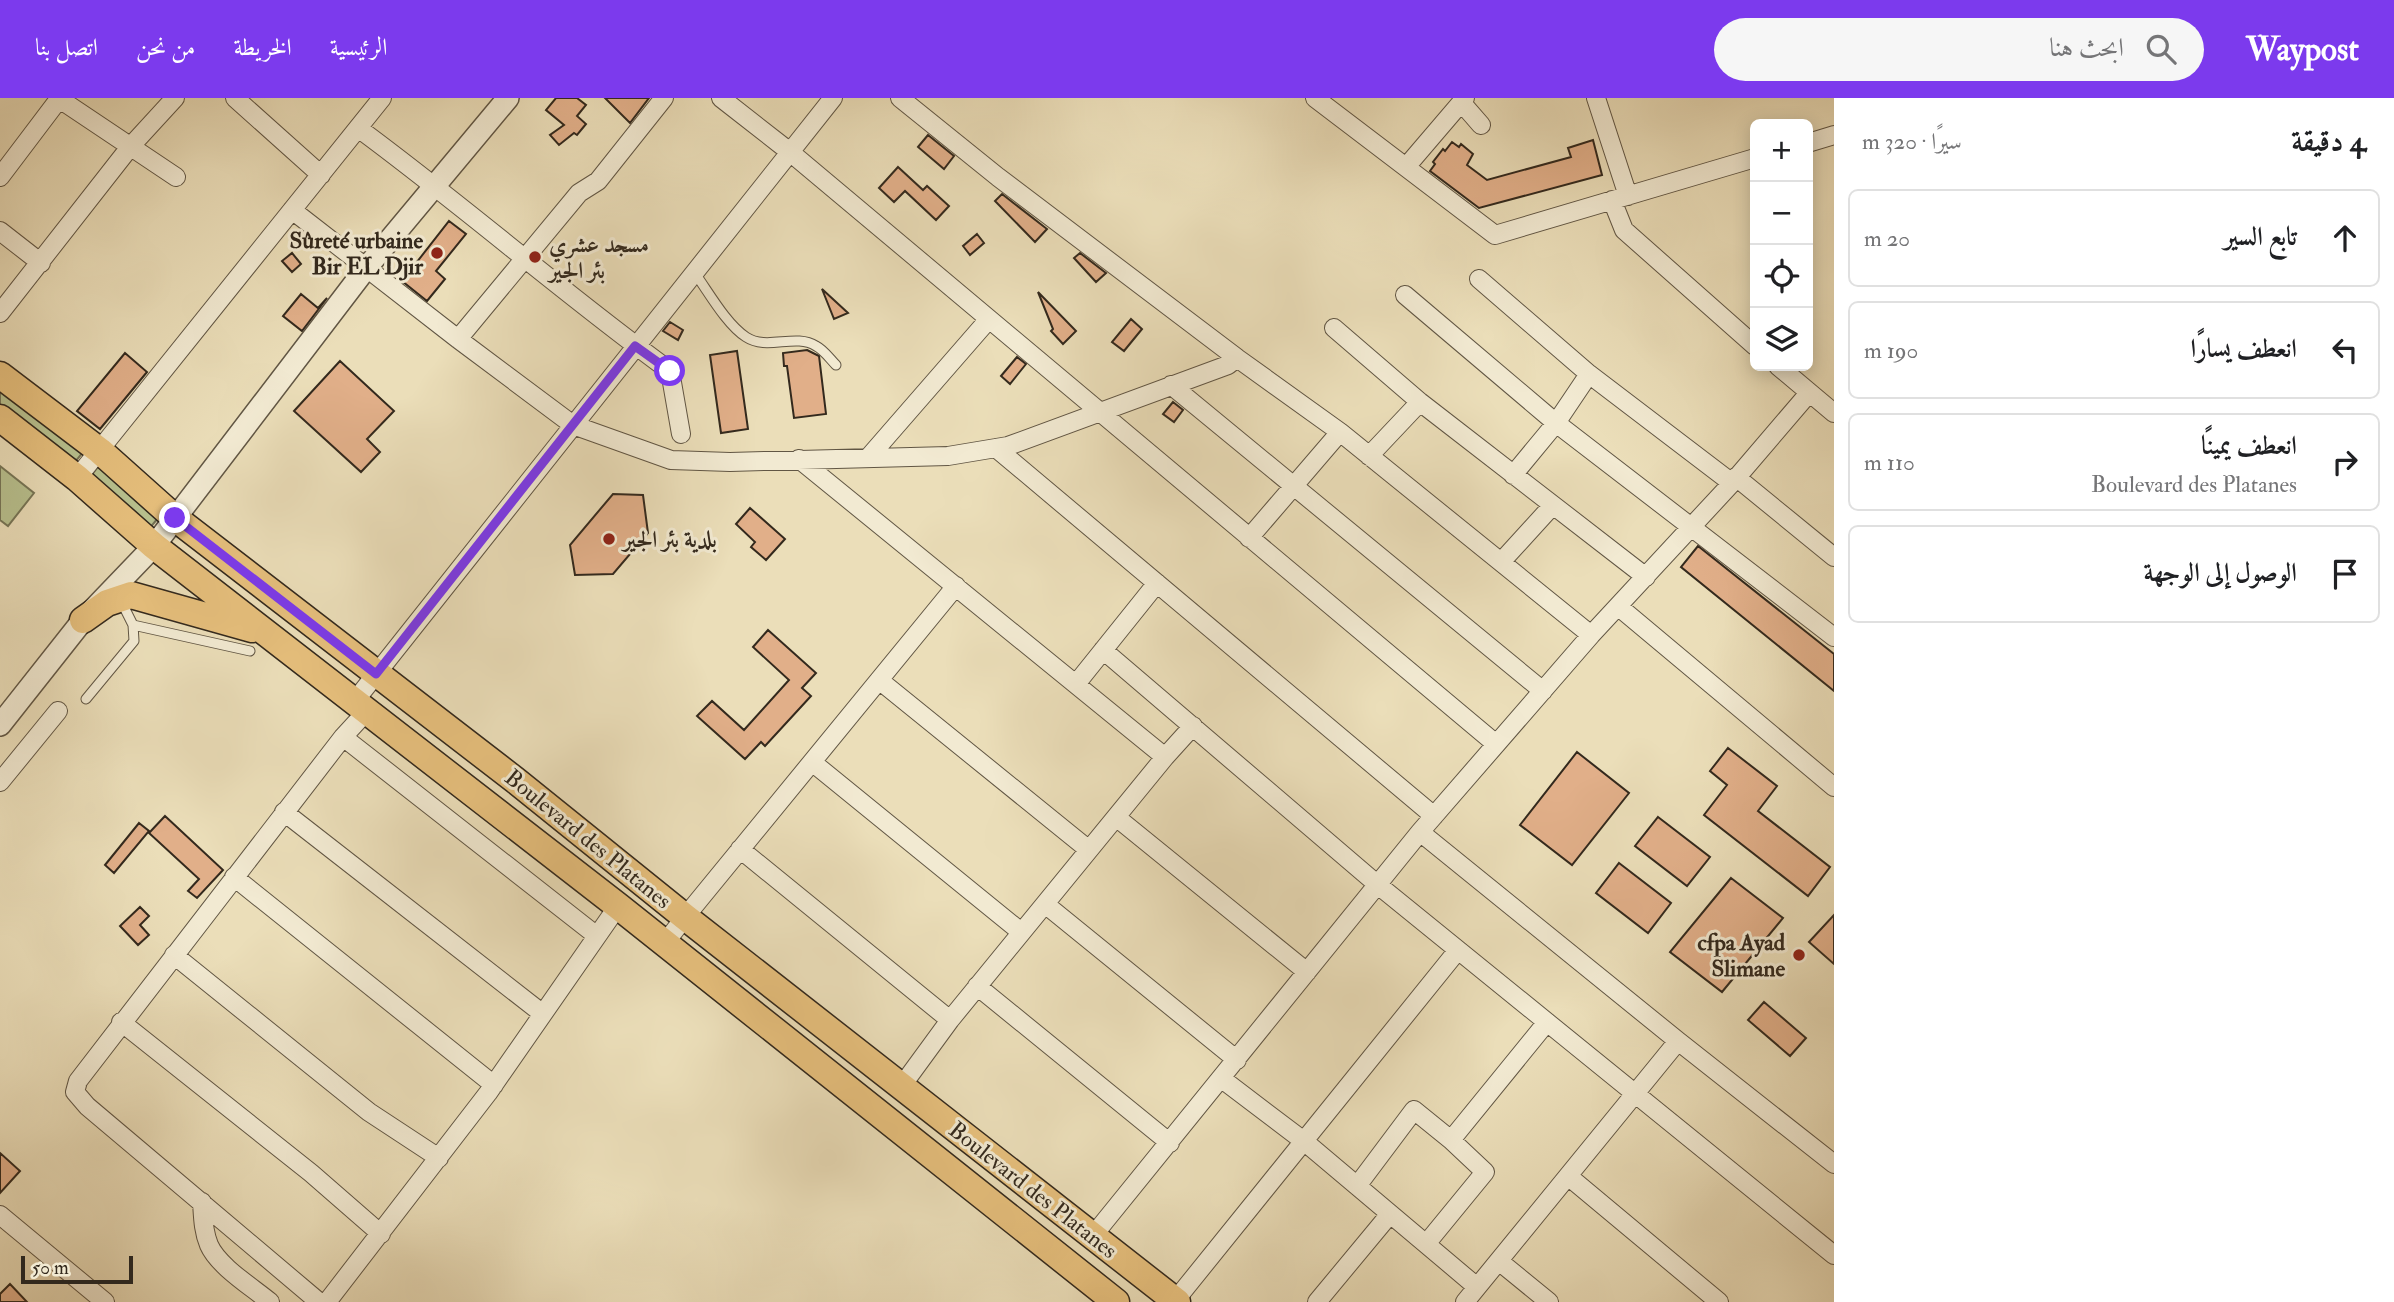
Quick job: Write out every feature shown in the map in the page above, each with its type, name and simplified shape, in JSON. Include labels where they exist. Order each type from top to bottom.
[{"type":"main road","name":"Boulevard des Platanes","points":[[0,375],[100,451],[175,518],[515,780],[1175,1302]]},
{"type":"main road","name":"Boulevard des Platanes","points":[[0,418],[77,478],[256,641],[360,707],[618,906],[1116,1302]]},
{"type":"main road","points":[[83,621],[107,603],[131,595],[256,641]]},
{"type":"street","points":[[0,313],[130,147],[176,98]]},
{"type":"street","points":[[235,98],[321,175]]},
{"type":"street","points":[[77,478],[382,98]]},
{"type":"street","points":[[2,721],[83,621],[153,546],[367,267],[508,98]]},
{"type":"street","points":[[458,339],[579,193],[598,181],[664,98]]},
{"type":"street","points":[[721,98],[790,152],[1496,744]]},
{"type":"street","points":[[319,1302],[87,1106],[75,1092],[78,1081],[343,737],[376,674],[833,98]]},
{"type":"street","points":[[900,98],[998,177],[1237,358],[1340,432],[1591,635]]},
{"type":"street","points":[[1315,98],[1495,235],[1750,159]]},
{"type":"street","points":[[1596,98],[1620,198],[1624,230],[1750,342]]},
{"type":"street","points":[[0,177],[59,99],[176,177]]},
{"type":"street","points":[[1406,167],[1463,100],[1481,125]]},
{"type":"street","points":[[358,128],[435,185],[522,259],[670,371],[681,434]]},
{"type":"street","points":[[1813,141],[1834,135]]},
{"type":"street","points":[[292,210],[573,425],[671,460],[730,462],[948,456],[1008,446],[1228,365],[1237,358]]},
{"type":"street","points":[[0,231],[41,263]]},
{"type":"street","points":[[1479,279],[1589,374],[1834,557]]},
{"type":"street","points":[[1405,295],[1556,423],[1834,636]]},
{"type":"street","points":[[868,458],[989,319]]},
{"type":"street","points":[[1334,328],[1420,402],[1646,577]]},
{"type":"street","points":[[1784,371],[1834,413]]},
{"type":"street","points":[[1513,475],[1556,423],[1589,374]]},
{"type":"street","points":[[1171,385],[1543,691]]},
{"type":"street","points":[[1092,1237],[1420,832],[1591,635],[1692,527],[1809,393]]},
{"type":"street","points":[[1369,456],[1420,402]]},
{"type":"street","points":[[1249,537],[1340,432]]},
{"type":"street","points":[[996,448],[1434,816]]},
{"type":"street","points":[[799,459],[1166,757]]},
{"type":"street","points":[[1501,562],[1553,505]]},
{"type":"street","points":[[1076,684],[1157,583]]},
{"type":"street","points":[[665,943],[956,586]]},
{"type":"street","points":[[1619,607],[1834,787]]},
{"type":"street","points":[[1104,650],[1378,885],[1834,1255]]},
{"type":"street","points":[[879,680],[1089,850]]},
{"type":"street","points":[[0,782],[58,711]]},
{"type":"street","points":[[901,1087],[977,986],[1193,726]]},
{"type":"street","points":[[343,737],[597,936]]},
{"type":"street","points":[[812,762],[1021,932]]},
{"type":"street","points":[[284,812],[543,1014]]},
{"type":"street","points":[[1116,817],[1307,972]]},
{"type":"street","points":[[1420,832],[1834,1164]]},
{"type":"street","points":[[740,849],[950,1020]]},
{"type":"street","points":[[234,877],[494,1084]]},
{"type":"street","points":[[1045,904],[1237,1060]]},
{"type":"street","points":[[327,1302],[382,1234],[494,1084],[618,906]]},
{"type":"street","points":[[1175,1302],[1458,950]]},
{"type":"street","points":[[174,955],[369,1112],[439,1158]]},
{"type":"street","points":[[977,986],[1170,1143]]},
{"type":"street","points":[[121,1022],[311,1173],[382,1234]]},
{"type":"street","points":[[1451,1140],[1547,1022]]},
{"type":"street","points":[[1465,1302],[1678,1041]]},
{"type":"street","points":[[1222,1079],[1305,1142],[1477,1287]]},
{"type":"street","points":[[1357,1186],[1414,1110],[1451,1140],[1485,1171],[1426,1244]]},
{"type":"street","points":[[1568,1176],[1719,1302]]},
{"type":"street","points":[[202,1202],[203,1226],[210,1247],[219,1259],[270,1302]]},
{"type":"street","points":[[1317,1302],[1390,1214]]},
{"type":"street","points":[[0,1215],[105,1302]]},
{"type":"street","points":[[1500,1262],[1549,1302]]},
{"type":"lane","points":[[694,272],[728,319],[747,338],[766,342],[800,340],[817,346],[836,365]]},
{"type":"lane","points":[[86,699],[134,641],[133,625],[119,598]]},
{"type":"lane","points":[[133,625],[256,641]]},
{"type":"green space","points":[[0,384],[84,451],[71,467],[0,410]]},
{"type":"green space","points":[[101,463],[163,512],[149,529],[87,481]]},
{"type":"green space","points":[[0,466],[34,493],[8,526],[0,520]]},
{"type":"building","points":[[556,98],[577,98],[586,105],[577,116],[586,124],[577,135],[574,133],[559,145],[550,135],[564,125],[546,110]]},
{"type":"building","points":[[605,98],[649,98],[630,123]]},
{"type":"building","points":[[928,135],[954,156],[944,169],[918,147]]},
{"type":"building","points":[[1593,140],[1602,175],[1479,208],[1430,171],[1435,164],[1433,162],[1452,142],[1459,147],[1461,144],[1473,154],[1467,165],[1487,180],[1571,157],[1568,148]]},
{"type":"building","points":[[898,167],[923,190],[927,186],[949,206],[936,220],[905,191],[894,202],[879,188]]},
{"type":"building","points":[[1002,194],[1047,229],[1035,242],[995,201]]},
{"type":"building","name":"Sûreté urbaine Bir EL Djir","points":[[449,221],[466,234],[436,271],[445,279],[427,301],[402,281]]},
{"type":"building","points":[[977,234],[984,243],[970,255],[963,246]]},
{"type":"building","points":[[292,253],[301,264],[292,272],[282,261]]},
{"type":"building","points":[[1080,253],[1106,273],[1096,282],[1074,258]]},
{"type":"building","points":[[822,289],[848,313],[834,319]]},
{"type":"building","points":[[1038,292],[1076,331],[1063,344],[1051,331],[1053,329]]},
{"type":"building","points":[[301,294],[318,308],[327,298],[302,331],[283,316]]},
{"type":"building","points":[[1131,319],[1142,329],[1124,351],[1112,342]]},
{"type":"building","points":[[670,322],[683,330],[678,340],[663,331]]},
{"type":"building","points":[[807,350],[819,356],[826,414],[794,418],[783,353]]},
{"type":"building","points":[[737,351],[748,429],[721,433],[710,355]]},
{"type":"building","points":[[125,353],[147,372],[100,429],[77,411]]},
{"type":"building","points":[[1017,357],[1026,364],[1010,384],[1001,376]]},
{"type":"building","points":[[340,361],[394,411],[367,439],[380,452],[361,472],[294,411]]},
{"type":"building","points":[[1173,402],[1183,410],[1174,422],[1163,414]]},
{"type":"building","name":"بلدية بئر الجير","points":[[613,494],[643,495],[648,533],[613,574],[575,575],[570,545]]},
{"type":"building","points":[[750,508],[785,539],[766,560],[751,547],[755,542],[736,524]]},
{"type":"building","points":[[1698,546],[1834,654],[1834,691],[1681,567]]},
{"type":"building","points":[[768,630],[816,673],[802,688],[811,696],[765,746],[761,742],[745,759],[697,716],[712,701],[744,730],[789,680],[753,647]]},
{"type":"building","points":[[1728,748],[1777,786],[1758,811],[1830,867],[1808,896],[1704,815],[1727,785],[1710,771]]},
{"type":"building","points":[[1577,752],[1629,793],[1572,865],[1520,825]]},
{"type":"building","points":[[165,816],[223,870],[197,898],[188,891],[199,879],[149,833]]},
{"type":"building","points":[[1658,817],[1710,857],[1687,886],[1635,846]]},
{"type":"building","points":[[139,823],[149,831],[114,873],[105,865]]},
{"type":"building","points":[[1619,863],[1671,903],[1648,933],[1596,893]]},
{"type":"building","points":[[1731,878],[1783,918],[1722,992],[1670,952]]},
{"type":"building","points":[[140,907],[149,916],[140,925],[149,935],[138,945],[120,926]]},
{"type":"building","points":[[1834,915],[1834,964],[1809,942]]},
{"type":"building","points":[[1764,1002],[1806,1038],[1790,1056],[1748,1020]]},
{"type":"building","points":[[0,1153],[20,1171],[0,1193]]},
{"type":"building","points":[[10,1284],[27,1302],[0,1302],[0,1294]]},
{"type":"place","name":"Sûreté urbaine Bir EL Djir","points":[[437,253]]},
{"type":"place","name":"مسجد عشري بئر الجير","points":[[535,257]]},
{"type":"place","name":"بلدية بئر الجير","points":[[609,539]]},
{"type":"place","name":"cfpa Ayad Slimane","points":[[1799,955]]},
{"type":"route","points":[[175,518],[376,674],[635,346],[670,371]]}]
